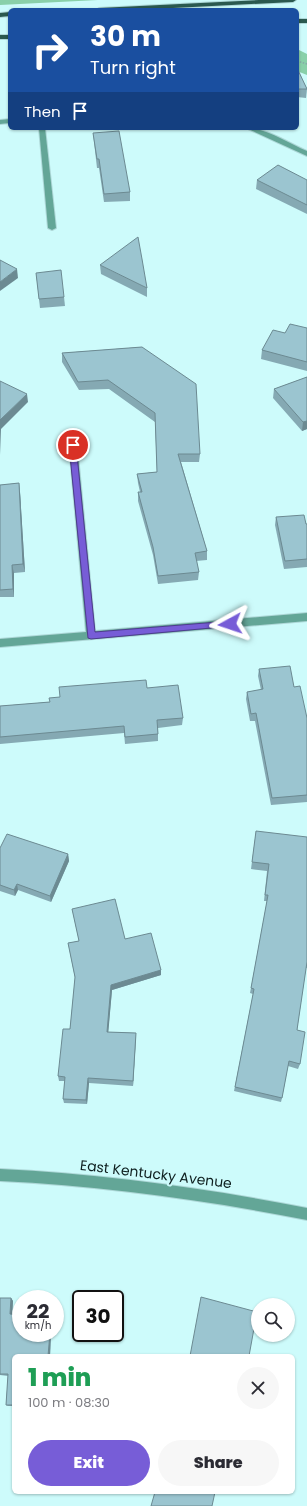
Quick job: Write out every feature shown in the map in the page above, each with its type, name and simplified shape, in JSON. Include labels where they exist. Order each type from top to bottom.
[{"type":"main road","points":[[138,8],[293,0]]},
{"type":"street","points":[[42,130],[52,228]]},
{"type":"street","points":[[254,130],[307,154]]},
{"type":"street","points":[[73,445],[91,636]]},
{"type":"street","points":[[0,643],[307,618]]},
{"type":"street","name":"East Kentucky Avenue","points":[[0,1175],[43,1176],[141,1186],[240,1200],[307,1214]]},
{"type":"green space","points":[[0,0],[98,0],[0,5]]},
{"type":"green space","points":[[299,50],[307,54],[307,75],[299,72]]},
{"type":"building","points":[[299,72],[307,89],[299,89]]},
{"type":"building","points":[[119,131],[130,192],[104,194],[99,159],[97,159],[93,133]]},
{"type":"building","points":[[278,165],[307,180],[307,205],[257,180]]},
{"type":"building","points":[[138,237],[142,259],[147,288],[100,265]]},
{"type":"building","points":[[0,260],[17,269],[0,282]]},
{"type":"building","points":[[61,270],[64,297],[39,299],[36,273]]},
{"type":"building","points":[[290,324],[307,328],[307,362],[262,350],[273,330],[285,333]]},
{"type":"building","points":[[142,347],[196,384],[200,454],[178,454],[207,551],[195,553],[199,572],[158,576],[153,547],[138,492],[142,492],[137,474],[157,472],[155,413],[108,380],[78,382],[62,353]]},
{"type":"building","points":[[307,377],[307,421],[303,422],[274,389]]},
{"type":"building","points":[[0,381],[27,394],[0,420]]},
{"type":"building","points":[[19,483],[23,564],[12,565],[13,589],[0,590],[0,485]]},
{"type":"building","points":[[304,515],[307,524],[307,559],[285,561],[276,517]]},
{"type":"building","points":[[290,666],[294,687],[300,686],[307,718],[307,795],[272,798],[256,713],[251,714],[247,692],[263,689],[259,669]]},
{"type":"building","points":[[146,680],[147,688],[178,685],[183,718],[157,720],[158,734],[125,737],[124,726],[0,737],[0,706],[50,702],[49,698],[60,697],[59,687]]},
{"type":"building","points":[[256,831],[307,837],[307,962],[297,1030],[305,1032],[300,1064],[289,1061],[282,1098],[235,1087],[254,989],[251,988],[268,895],[265,895],[269,864],[252,862]]},
{"type":"building","points":[[7,834],[68,854],[50,896],[17,884],[14,890],[0,885],[0,848]]},
{"type":"building","points":[[115,899],[125,939],[151,933],[161,970],[111,985],[107,1032],[136,1033],[133,1081],[88,1078],[86,1100],[63,1099],[65,1077],[58,1076],[63,1029],[70,1029],[75,977],[68,943],[79,941],[72,909]]},
{"type":"building","points":[[201,1297],[251,1310],[252,1342],[249,1354],[190,1354]]},
{"type":"building","points":[[0,1298],[11,1298],[10,1314],[12,1314],[12,1342],[49,1342],[48,1354],[12,1354],[12,1405],[6,1405],[8,1374],[0,1374]]},
{"type":"building","points":[[154,1494],[215,1494],[212,1506],[151,1506]]},
{"type":"route","points":[[73,445],[91,636],[230,624]]}]
